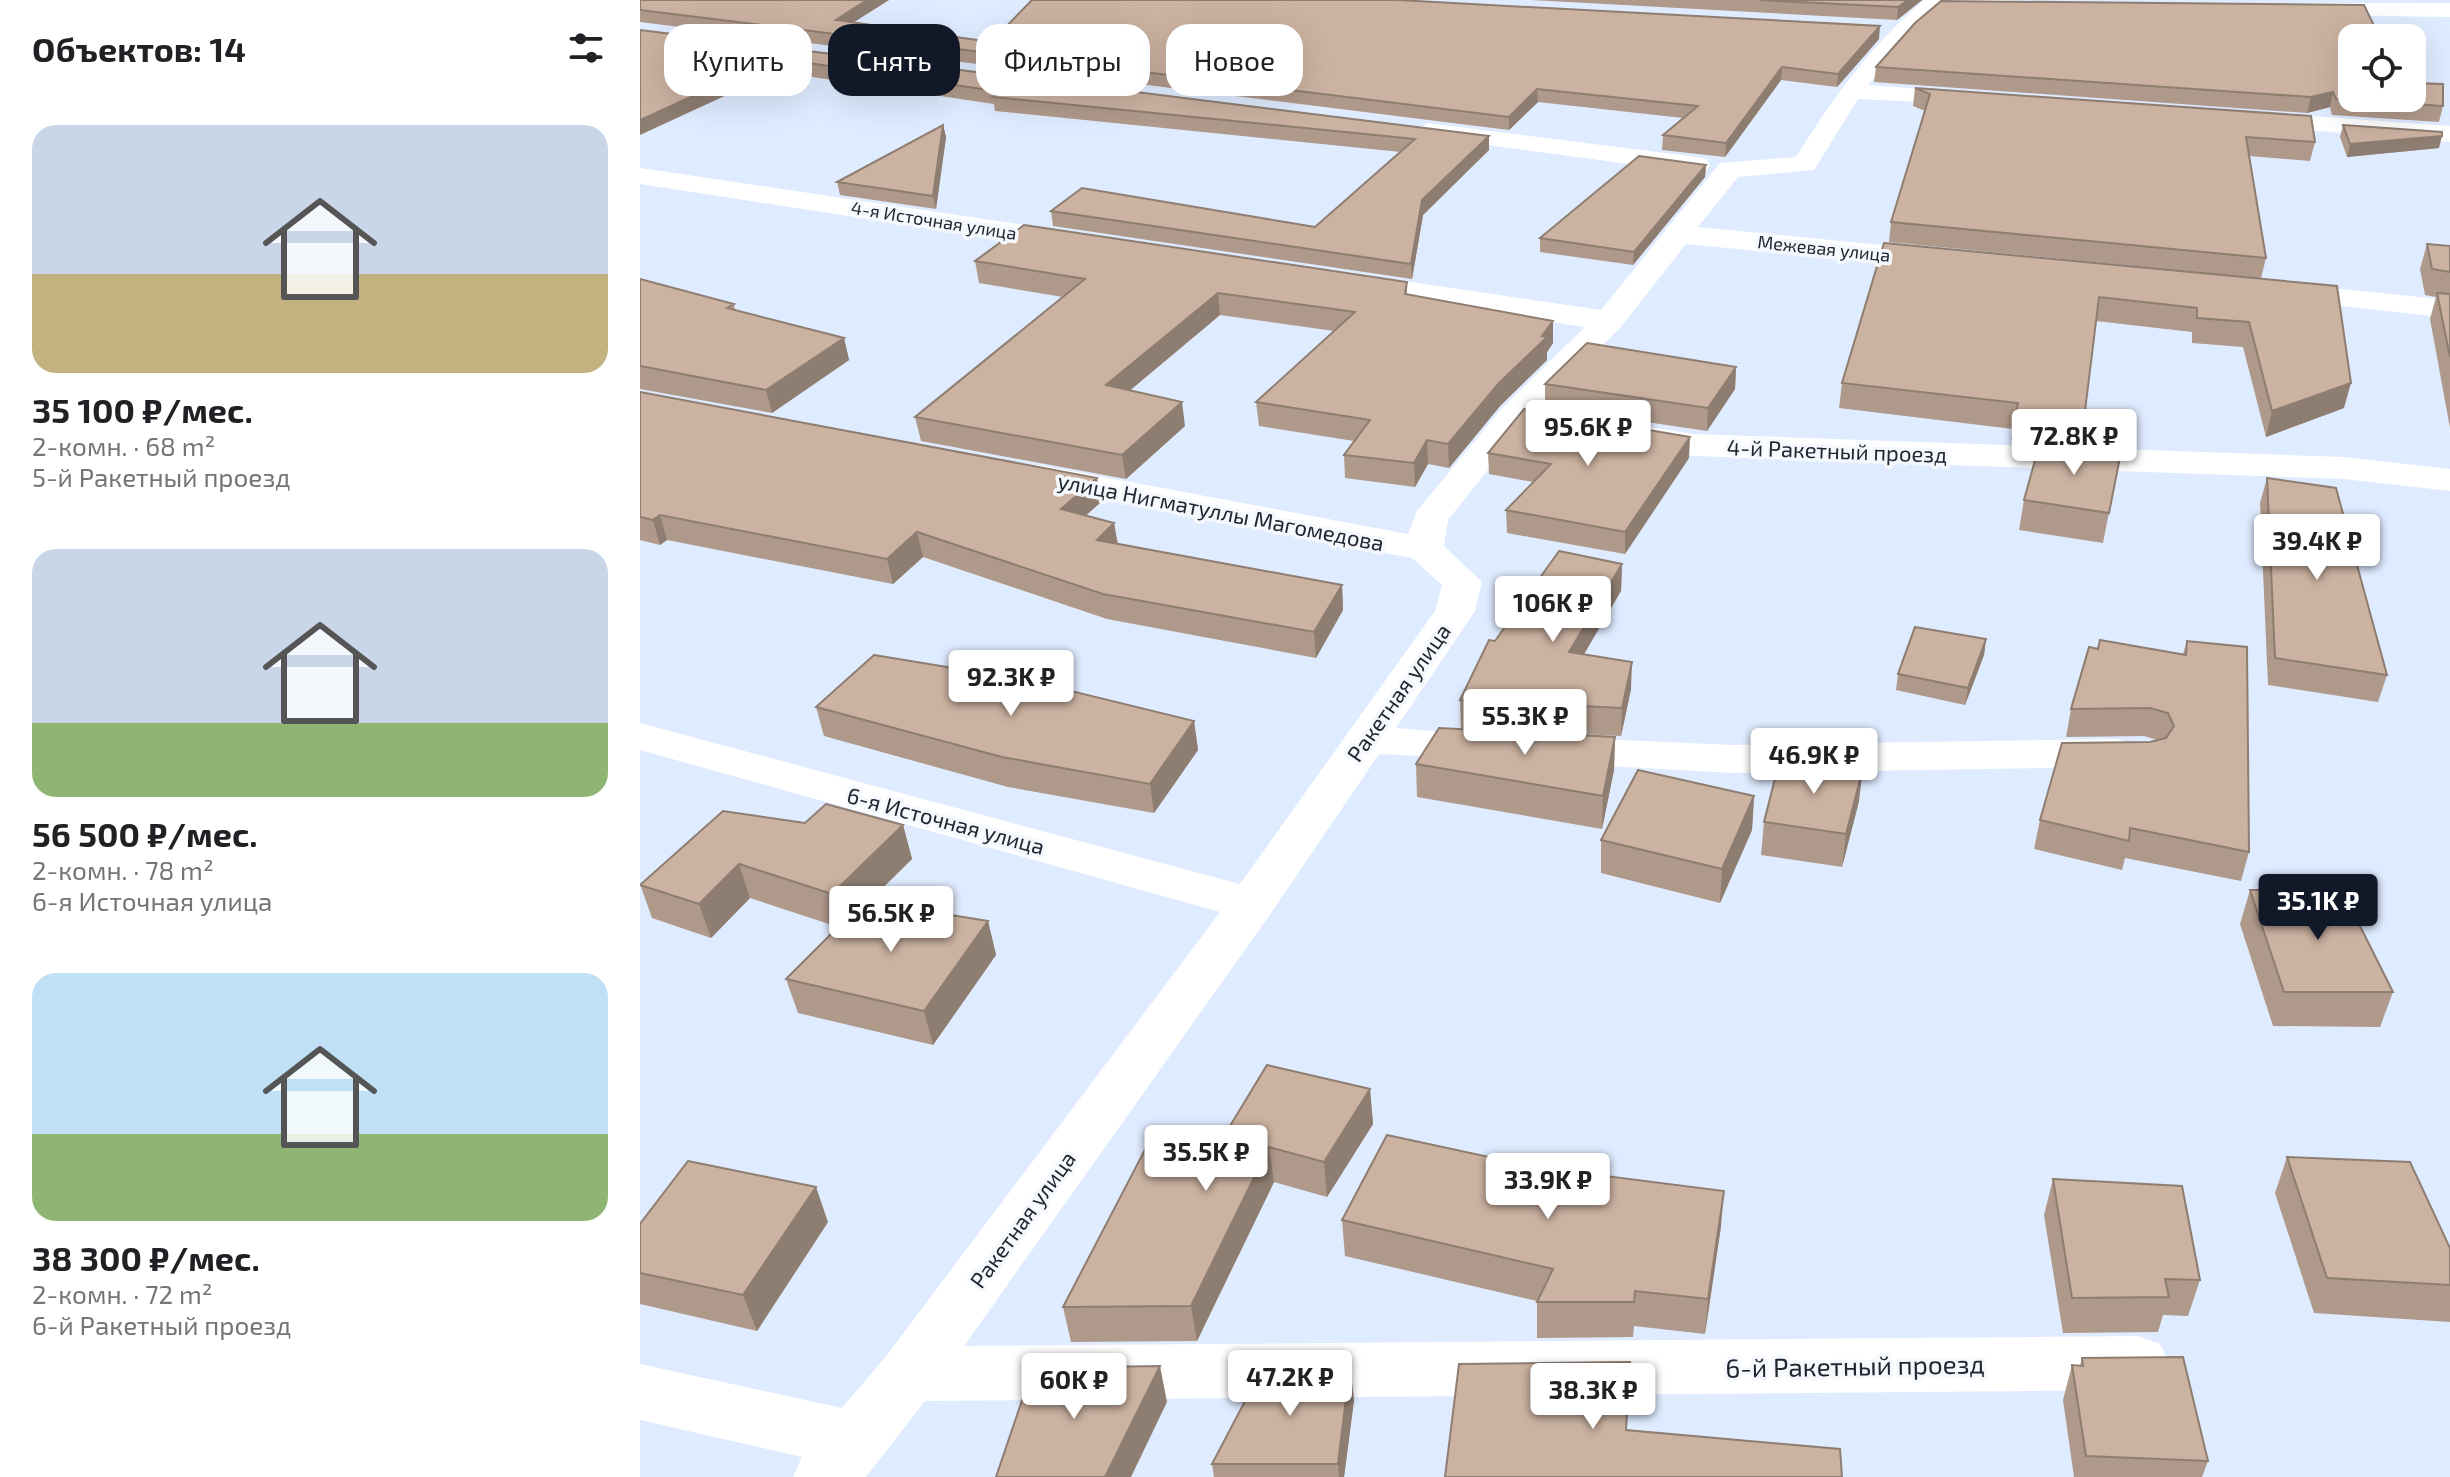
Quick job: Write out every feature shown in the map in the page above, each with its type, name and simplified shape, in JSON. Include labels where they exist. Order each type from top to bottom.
[{"type":"street","points":[[1398,127],[1730,169],[1805,164],[1887,29],[1932,5],[2007,3]]},
{"type":"street","points":[[2293,9],[2450,10]]},
{"type":"street","points":[[1850,91],[1991,101]]},
{"type":"street","points":[[2227,118],[2450,134]]},
{"type":"street","points":[[1424,549],[1430,519],[1514,415],[1609,321],[1730,169]]},
{"type":"street","name":"4-я Источная улица","points":[[640,176],[1093,244]]},
{"type":"street","name":"Межевая улица","points":[[1676,234],[1976,263]]},
{"type":"street","points":[[1327,279],[1609,321]]},
{"type":"street","points":[[2245,289],[2450,309]]},
{"type":"street","points":[[1514,415],[1559,423]]},
{"type":"street","name":"4-й Ракетный проезд","points":[[1604,430],[1693,445],[2344,468],[2450,480]]},
{"type":"street","name":"улица Нигматуллы Магомедова","points":[[1001,469],[1424,549]]},
{"type":"street","name":"Ракетная улица","points":[[841,1458],[909,1374],[1252,904],[1455,611],[1462,582],[1424,549]]},
{"type":"street","name":"6-я Источная улица","points":[[640,736],[1252,904]]},
{"type":"street","points":[[1365,740],[1733,759],[2143,753]]},
{"type":"street","name":"6-й Ракетный проезд","points":[[909,1374],[2176,1362]]},
{"type":"street","points":[[640,1392],[841,1458]]},
{"type":"building","points":[[640,0],[867,0],[836,20],[864,24],[828,24],[828,33],[812,31],[812,24],[754,24],[640,10]]},
{"type":"building","points":[[1032,0],[1398,0],[1880,26],[1838,74],[1782,67],[1726,143],[1663,135],[1698,106],[1537,89],[1509,117],[1303,92],[1303,24],[1166,24],[1166,75],[1150,73],[1150,24],[1009,24]]},
{"type":"building","points":[[1760,0],[1908,0],[1898,7]]},
{"type":"building","points":[[1941,1],[2364,5],[2373,24],[2338,24],[2338,99],[2333,92],[2311,97],[1876,67],[1915,23]]},
{"type":"building","points":[[640,30],[664,33],[664,96],[692,96],[640,120]]},
{"type":"building","points":[[960,38],[976,40],[976,51],[960,49]]},
{"type":"building","points":[[812,51],[828,53],[828,66],[812,63]]},
{"type":"building","points":[[960,70],[976,72],[976,88],[960,86]]},
{"type":"building","points":[[2426,83],[2443,84],[2443,106],[2426,105]]},
{"type":"building","points":[[1915,88],[2311,116],[2315,142],[2246,137],[2266,258],[1891,222],[1930,94]]},
{"type":"building","points":[[1150,94],[1489,136],[1422,200],[1411,264],[1051,211],[1082,188],[1315,227],[1415,139],[993,97]]},
{"type":"building","points":[[943,125],[933,196],[837,182]]},
{"type":"building","points":[[2343,125],[2442,132],[2442,136],[2350,144]]},
{"type":"building","points":[[1639,156],[1706,165],[1634,252],[1540,238]]},
{"type":"building","points":[[1024,225],[1407,282],[1405,294],[1553,321],[1542,336],[1547,337],[1499,383],[1448,444],[1427,440],[1414,463],[1344,455],[1370,420],[1256,402],[1355,312],[1218,293],[1106,385],[1182,402],[1122,455],[915,417],[1085,279],[975,261]]},
{"type":"building","points":[[1884,243],[2337,286],[2351,383],[2272,411],[2249,322],[2197,318],[2197,308],[2099,297],[2084,419],[2016,414],[2018,403],[1842,383]]},
{"type":"building","points":[[2427,244],[2450,246],[2450,272],[2432,269]]},
{"type":"building","points":[[640,279],[734,304],[727,308],[844,338],[766,390],[640,366]]},
{"type":"building","points":[[2437,293],[2450,294],[2450,357]]},
{"type":"building","points":[[1587,343],[1736,367],[1708,408],[1545,384]]},
{"type":"building","points":[[640,392],[1097,478],[1061,509],[1114,523],[1097,540],[1342,585],[1314,632],[1103,594],[917,532],[887,559],[660,515],[653,520],[640,517]]},
{"type":"building","points":[[1524,409],[1690,437],[1625,532],[1506,510],[1551,464],[1488,453]]},
{"type":"building","points":[[2040,442],[2121,452],[2109,513],[2024,500]]},
{"type":"building","points":[[2267,478],[2336,488],[2387,675],[2275,658]]},
{"type":"building","points":[[1559,551],[1622,564],[1569,652],[1632,662],[1622,708],[1460,700],[1489,640],[1495,641]]},
{"type":"building","points":[[1915,627],[1986,639],[1968,688],[1898,674]]},
{"type":"building","points":[[2100,640],[2186,655],[2187,641],[2247,647],[2249,852],[2130,828],[2129,841],[2040,820],[2062,743],[2150,742],[2166,738],[2174,726],[2168,713],[2150,708],[2071,709],[2089,647],[2098,649]]},
{"type":"building","points":[[874,655],[965,670],[969,666],[1194,721],[1150,784],[1002,757],[816,707]]},
{"type":"building","points":[[1439,728],[1615,737],[1603,796],[1416,764]]},
{"type":"building","points":[[1780,759],[1863,768],[1846,834],[1764,822]]},
{"type":"building","points":[[1638,770],[1754,796],[1722,869],[1601,840]]},
{"type":"building","points":[[826,804],[903,825],[832,894],[739,864],[699,904],[640,885],[723,811],[805,823]]},
{"type":"building","points":[[2250,890],[2342,890],[2393,992],[2284,992]]},
{"type":"building","points":[[864,901],[988,921],[924,1011],[786,979]]},
{"type":"building","points":[[1267,1065],[1370,1089],[1324,1162],[1269,1147],[1191,1306],[1063,1307],[1149,1142],[1213,1154]]},
{"type":"building","points":[[1387,1135],[1595,1180],[1598,1175],[1724,1191],[1708,1299],[1635,1291],[1634,1302],[1537,1302],[1553,1269],[1342,1220]]},
{"type":"building","points":[[2287,1157],[2410,1162],[2450,1248],[2450,1285],[2327,1278]]},
{"type":"building","points":[[688,1161],[816,1187],[743,1295],[640,1273],[640,1224]]},
{"type":"building","points":[[2053,1179],[2182,1186],[2200,1280],[2165,1279],[2169,1297],[2072,1298]]},
{"type":"building","points":[[2183,1357],[2208,1461],[2086,1456],[2072,1365],[2083,1366],[2082,1358]]},
{"type":"building","points":[[1630,1362],[1626,1430],[1840,1449],[1842,1477],[1445,1477],[1459,1364]]},
{"type":"building","points":[[1264,1365],[1350,1365],[1338,1464],[1212,1464]]},
{"type":"building","points":[[1160,1366],[1105,1477],[996,1477],[1033,1368]]}]
